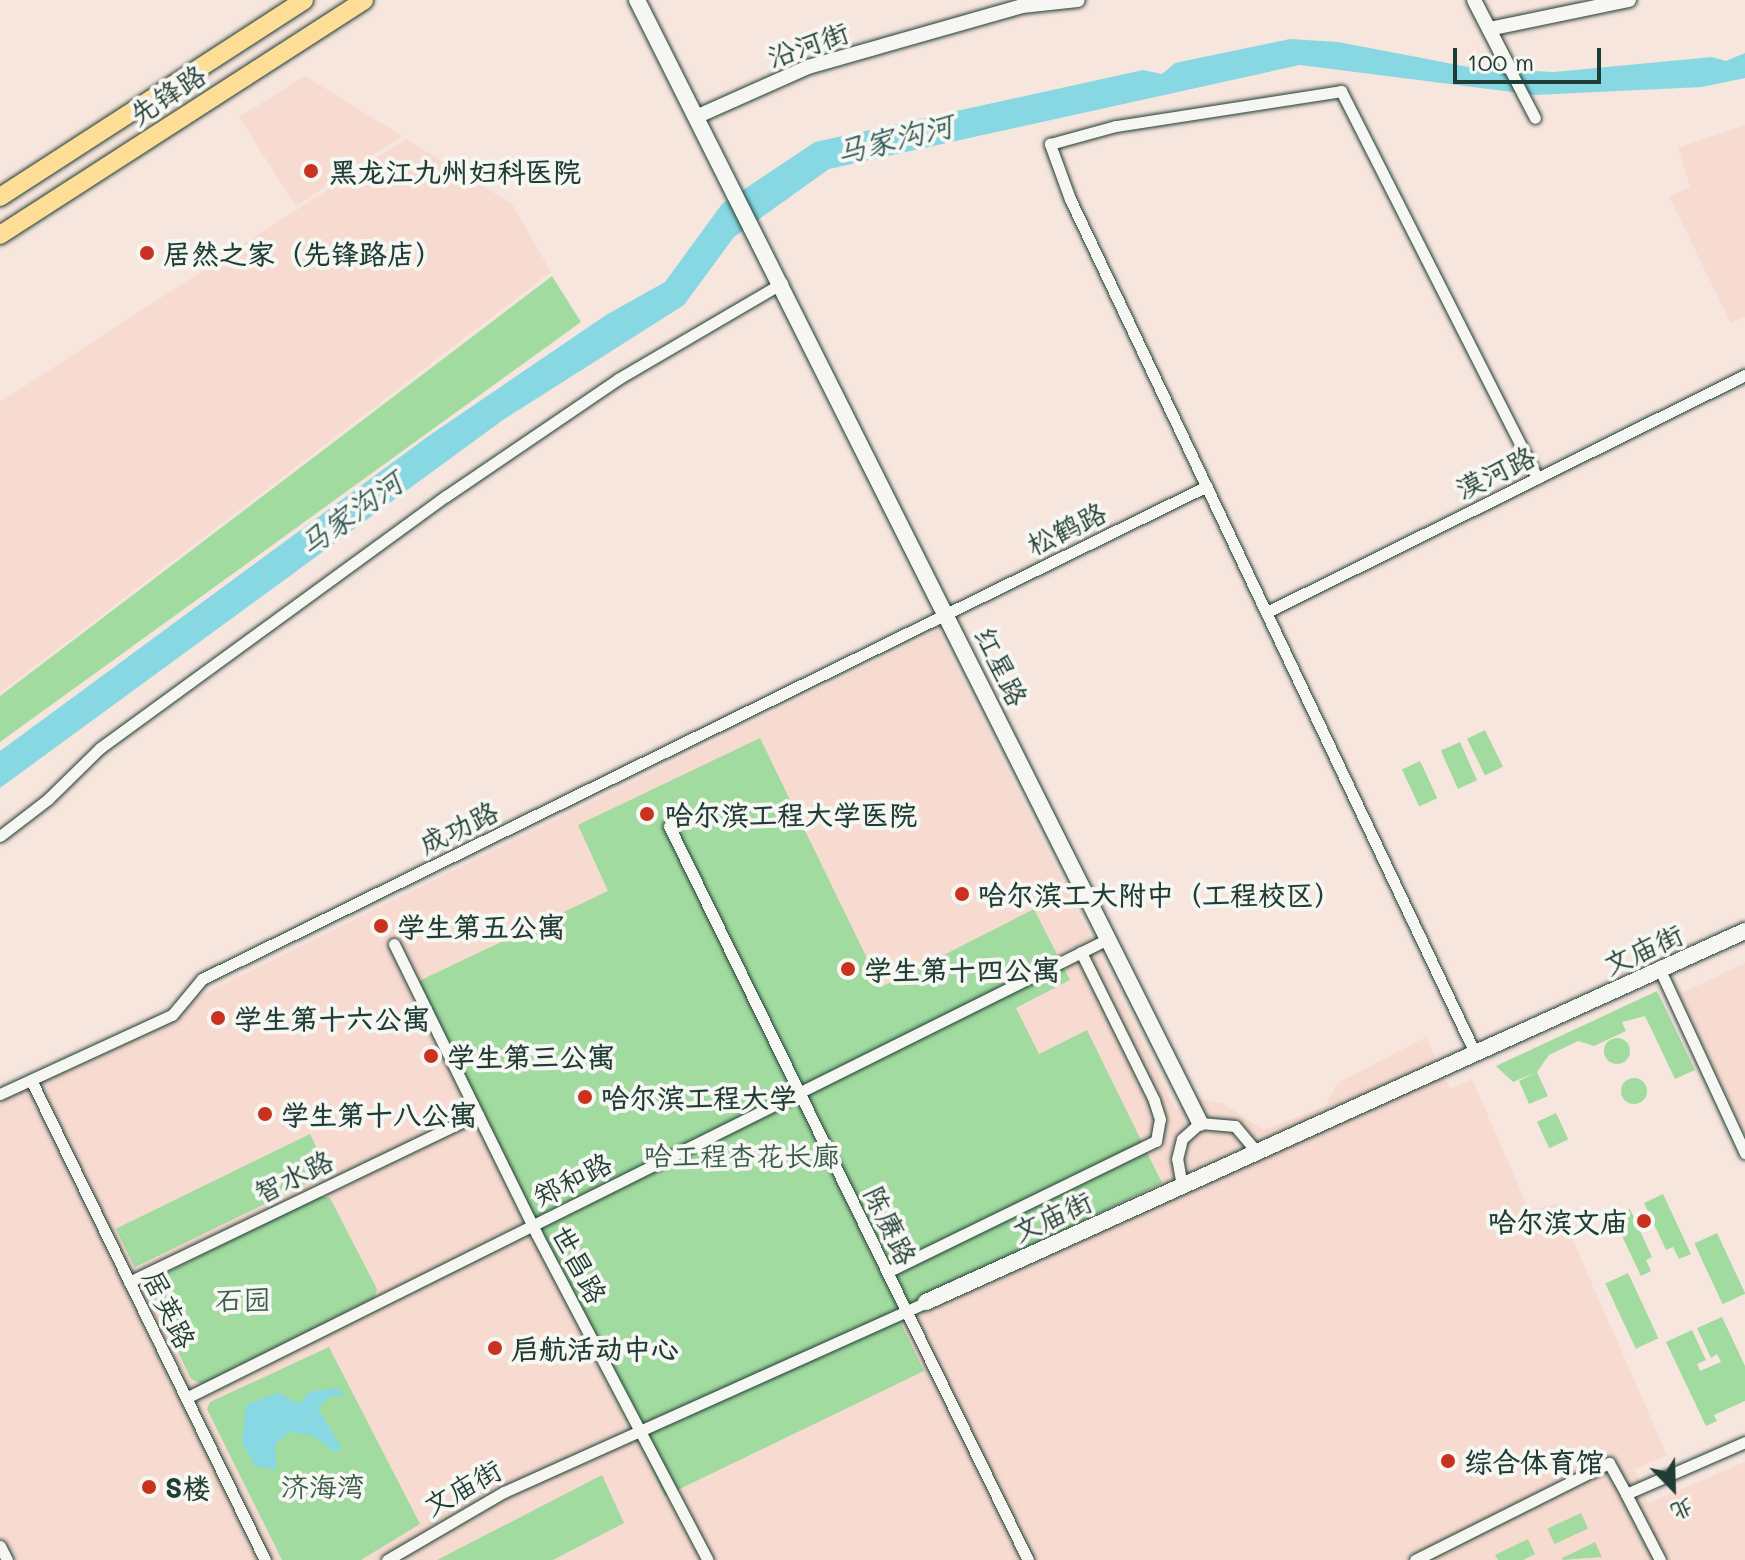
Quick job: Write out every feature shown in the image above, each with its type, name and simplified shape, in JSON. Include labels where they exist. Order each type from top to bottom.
[{"type":"main road","name":"先锋路","points":[[0,197],[304,0]]},
{"type":"main road","name":"先锋路","points":[[0,235],[364,0]]},
{"type":"main road","name":"红星路","points":[[637,0],[726,169],[1200,1123]]},
{"type":"main road","name":"文庙街","points":[[926,1302],[1745,931]]},
{"type":"street","name":"沿河街","points":[[698,116],[808,67],[1022,6],[1078,0]]},
{"type":"street","points":[[1474,0],[1535,118]]},
{"type":"street","points":[[1489,29],[1629,0]]},
{"type":"street","points":[[1475,1053],[1070,199],[1050,144],[1131,124],[1341,91],[1537,478]]},
{"type":"street","points":[[0,836],[48,799],[100,748],[446,496],[618,379],[782,283]]},
{"type":"street","name":"漠河路","points":[[1267,612],[1745,375]]},
{"type":"street","name":"松鹤路","points":[[946,613],[1207,486]]},
{"type":"street","name":"成功路","points":[[0,1094],[172,1015],[202,979],[946,613]]},
{"type":"street","name":"陈赓路","points":[[669,826],[1028,1560]]},
{"type":"street","name":"郑和路","points":[[186,1398],[1108,939]]},
{"type":"street","name":"世昌路","points":[[394,944],[532,1226],[708,1560]]},
{"type":"street","points":[[887,1272],[1156,1141],[1160,1119],[1154,1100],[1081,952]]},
{"type":"street","points":[[1660,970],[1745,1153]]},
{"type":"street","name":"居英路","points":[[31,1080],[265,1560]]},
{"type":"street","name":"智水路","points":[[129,1282],[478,1114]]},
{"type":"street","points":[[1182,1186],[1177,1159],[1182,1139],[1200,1123],[1235,1126],[1257,1152]]},
{"type":"street","name":"文庙街","points":[[387,1560],[504,1492],[926,1302]]},
{"type":"street","points":[[1626,1494],[1745,1442]]},
{"type":"street","points":[[1415,1560],[1609,1463],[1660,1560]]},
{"type":"street","points":[[0,1546],[7,1560]]},
{"type":"shaded area","name":"黑龙江九州妇科医院","points":[[305,76],[402,136],[296,206],[239,117]]},
{"type":"shaded area","points":[[1745,125],[1745,317],[1731,323],[1669,197],[1690,187],[1678,148]]},
{"type":"shaded area","points":[[406,139],[512,204],[551,272],[0,693],[0,402]]},
{"type":"shaded area","name":"哈尔滨工程大学","points":[[938,631],[1176,1110],[1198,1099],[1222,1103],[1264,1130],[1325,1106],[1338,1083],[1426,1037],[1450,1089],[1472,1079],[1529,1210],[1557,1204],[1667,1455],[1634,1469],[1648,1503],[1745,1462],[1745,1560],[0,1560],[0,1095]]},
{"type":"shaded area","points":[[1745,963],[1745,1135],[1679,994]]},
{"type":"green space","points":[[552,276],[581,322],[0,742],[0,696]]},
{"type":"green space","points":[[1485,730],[1503,767],[1485,776],[1467,739]]},
{"type":"green space","name":"哈工程杏花长廊","points":[[760,738],[881,987],[1034,909],[1070,980],[1016,1008],[1039,1054],[1087,1030],[1162,1183],[895,1311],[924,1371],[665,1496],[419,981],[608,891],[578,825]]},
{"type":"green space","points":[[1460,742],[1477,780],[1458,789],[1441,751]]},
{"type":"green space","points":[[1420,761],[1437,798],[1419,807],[1402,769]]},
{"type":"green space","points":[[1657,991],[1695,1070],[1675,1079],[1645,1016],[1622,1022],[1626,1031],[1594,1046],[1578,1041],[1549,1055],[1537,1072],[1513,1082],[1496,1066]]},
{"type":"green space","points":[[1617,1038],[1626,1042],[1630,1051],[1626,1060],[1617,1064],[1608,1060],[1604,1051],[1608,1042]]},
{"type":"green space","points":[[1537,1072],[1548,1096],[1529,1104],[1519,1081]]},
{"type":"green space","points":[[1634,1078],[1643,1082],[1647,1091],[1643,1100],[1634,1104],[1625,1100],[1621,1091],[1625,1082]]},
{"type":"green space","points":[[1556,1113],[1568,1139],[1549,1148],[1537,1122]]},
{"type":"green space","points":[[310,1134],[329,1173],[135,1267],[116,1229]]},
{"type":"green space","points":[[1663,1194],[1691,1254],[1679,1259],[1673,1247],[1666,1250],[1644,1203]]},
{"type":"green space","name":"石园","points":[[320,1196],[330,1198],[377,1289],[374,1298],[202,1384],[191,1379],[149,1290],[154,1279]]},
{"type":"green space","points":[[1630,1209],[1652,1257],[1646,1260],[1651,1271],[1641,1276],[1613,1217]]},
{"type":"green space","points":[[1717,1233],[1745,1293],[1723,1304],[1694,1244]]},
{"type":"green space","points":[[1628,1273],[1658,1338],[1636,1349],[1605,1284]]},
{"type":"green space","points":[[1722,1317],[1745,1366],[1745,1401],[1714,1415],[1717,1421],[1706,1426],[1666,1342],[1692,1330],[1706,1360],[1697,1364],[1700,1371],[1721,1362],[1717,1354],[1711,1358],[1697,1328]]},
{"type":"green space","name":"济海湾","points":[[329,1347],[420,1524],[361,1560],[282,1560],[207,1409],[210,1402]]},
{"type":"green space","points":[[602,1475],[624,1523],[553,1560],[437,1560]]},
{"type":"green space","points":[[1581,1513],[1588,1528],[1555,1544],[1547,1529]]},
{"type":"green space","points":[[1528,1539],[1535,1554],[1523,1560],[1498,1560],[1495,1555]]},
{"type":"green space","points":[[1595,1542],[1602,1557],[1563,1560],[1562,1558]]},
{"type":"water","name":"马家沟河","points":[[1290,39],[1338,42],[1474,68],[1554,72],[1712,57],[1726,61],[1745,53],[1745,78],[1702,87],[1535,95],[1300,65],[829,169],[734,237],[684,305],[503,420],[0,788],[0,751],[430,435],[606,315],[665,282],[722,204],[815,142],[1143,70],[1162,74],[1175,63]]},
{"type":"water","points":[[337,1388],[345,1394],[328,1398],[318,1409],[342,1448],[335,1452],[314,1436],[289,1432],[275,1445],[276,1470],[255,1466],[242,1442],[246,1405],[277,1393],[300,1404],[309,1392]]},
{"type":"place","name":"黑龙江九州妇科医院","points":[[311,171]]},
{"type":"place","name":"居然之家（先锋路店）","points":[[147,253]]},
{"type":"place","name":"哈尔滨工程大学医院","points":[[647,814]]},
{"type":"place","name":"哈尔滨工大附中（工程校区）","points":[[962,894]]},
{"type":"place","name":"学生第五公寓","points":[[381,926]]},
{"type":"place","name":"学生第十四公寓","points":[[848,969]]},
{"type":"place","name":"学生第十六公寓","points":[[218,1018]]},
{"type":"place","name":"学生第三公寓","points":[[431,1056]]},
{"type":"place","name":"哈尔滨工程大学","points":[[585,1097]]},
{"type":"place","name":"学生第十八公寓","points":[[265,1114]]},
{"type":"place","name":"哈尔滨文庙","points":[[1644,1221]]},
{"type":"place","name":"启航活动中心","points":[[495,1348]]},
{"type":"place","name":"综合体育馆","points":[[1448,1461]]},
{"type":"place","name":"S楼","points":[[149,1487]]}]
